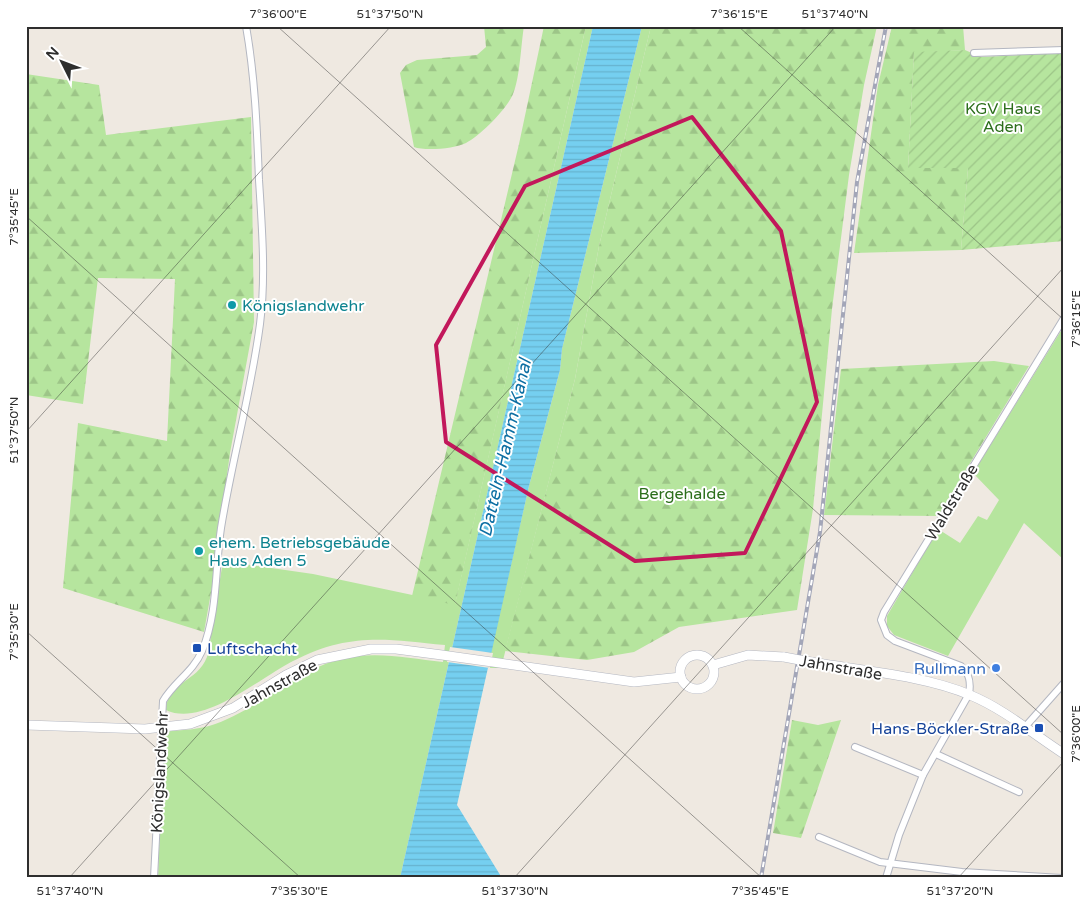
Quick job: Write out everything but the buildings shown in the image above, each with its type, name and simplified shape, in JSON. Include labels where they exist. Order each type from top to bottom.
[{"type":"main road","name":"Jahnstraße","points":[[26,725],[160,728],[190,724],[220,714],[302,667],[334,655],[371,649],[396,649],[634,682],[654,682],[681,677]]},
{"type":"main road","points":[[693,655],[707,658],[713,665],[713,679],[702,688],[687,685],[681,677],[680,672],[684,661],[693,655]]},
{"type":"main road","name":"Jahnstraße","points":[[713,665],[748,655],[784,657],[923,681],[969,694],[1064,754]]},
{"type":"street","name":"Königslandwehr","points":[[154,878],[160,728],[163,701],[173,686],[188,674],[198,660],[208,630],[221,529],[251,385],[260,322],[263,271],[261,210],[254,82],[246,26]]},
{"type":"street","points":[[974,53],[1064,50]]},
{"type":"street","name":"Waldstraße","points":[[969,694],[970,681],[968,673],[961,666],[895,641],[887,635],[881,620],[884,612],[1064,318]]},
{"type":"street","points":[[1024,727],[1064,683]]},
{"type":"street","points":[[886,878],[923,775],[969,694]]},
{"type":"street","points":[[855,747],[923,775]]},
{"type":"street","points":[[936,754],[1019,792]]},
{"type":"street","points":[[819,837],[880,862],[890,864],[962,872],[1062,878]]},
{"type":"highlighted area","points":[[692,117],[781,231],[817,402],[745,553],[635,561],[446,442],[436,345],[525,186]]},
{"type":"green space","points":[[484,26],[524,26],[517,79],[510,100],[493,122],[466,143],[440,149],[414,147],[400,73],[406,65],[417,60],[477,55],[486,47]]},
{"type":"green space","points":[[544,26],[586,26],[455,605],[412,596],[519,144]]},
{"type":"green space","points":[[586,26],[593,26],[400,878],[158,878],[164,732],[204,727],[226,720],[304,674],[337,660],[377,655],[443,662],[445,645],[368,640],[332,645],[293,661],[214,707],[181,714],[166,710],[171,693],[197,672],[207,657],[223,561],[313,574],[455,604]]},
{"type":"green space","points":[[642,26],[651,26],[599,246],[575,379],[501,668],[487,668],[529,486],[560,370],[562,349]]},
{"type":"green space","name":"Bergehalde","points":[[651,26],[877,26],[864,85],[849,175],[832,309],[813,509],[797,610],[679,627],[634,652],[587,660],[505,651],[575,379],[599,246]]},
{"type":"green space","points":[[892,26],[963,26],[965,50],[914,53],[908,168],[968,168],[961,250],[854,253],[878,85]]},
{"type":"green space","name":"KGV Haus Aden","points":[[965,50],[981,57],[1064,53],[1064,241],[961,250],[968,168],[908,168],[914,52]]},
{"type":"green space","points":[[26,74],[99,85],[106,135],[251,117],[254,322],[230,453],[204,632],[63,588],[78,423],[167,441],[175,279],[98,278],[83,404],[26,395]]},
{"type":"green space","points":[[1064,326],[1064,560],[1024,523],[948,656],[894,635],[887,626],[887,616],[938,529],[960,543],[978,516],[987,520],[999,500],[973,473]]},
{"type":"green space","points":[[994,361],[1029,366],[938,516],[824,515],[841,369]]},
{"type":"green space","points":[[792,720],[818,725],[841,720],[801,838],[773,833]]},
{"type":"water","name":"Datteln-Hamm-Kanal","points":[[593,26],[642,26],[562,349],[560,370],[529,486],[457,805],[502,878],[400,878]]},
{"type":"pier","points":[[450,647],[493,653],[490,668],[447,662]]},
{"type":"railway","points":[[761,878],[820,532],[857,182],[886,26]]},
{"type":"place","name":"Königslandwehr","points":[[232,305]]},
{"type":"place","name":"ehem. Betriebsgebäude Haus Aden 5","points":[[199,551]]},
{"type":"place","name":"Luftschacht","points":[[197,648]]},
{"type":"place","name":"Rullmann","points":[[996,668]]},
{"type":"place","name":"Hans-Böckler-Straße","points":[[1039,728]]}]
